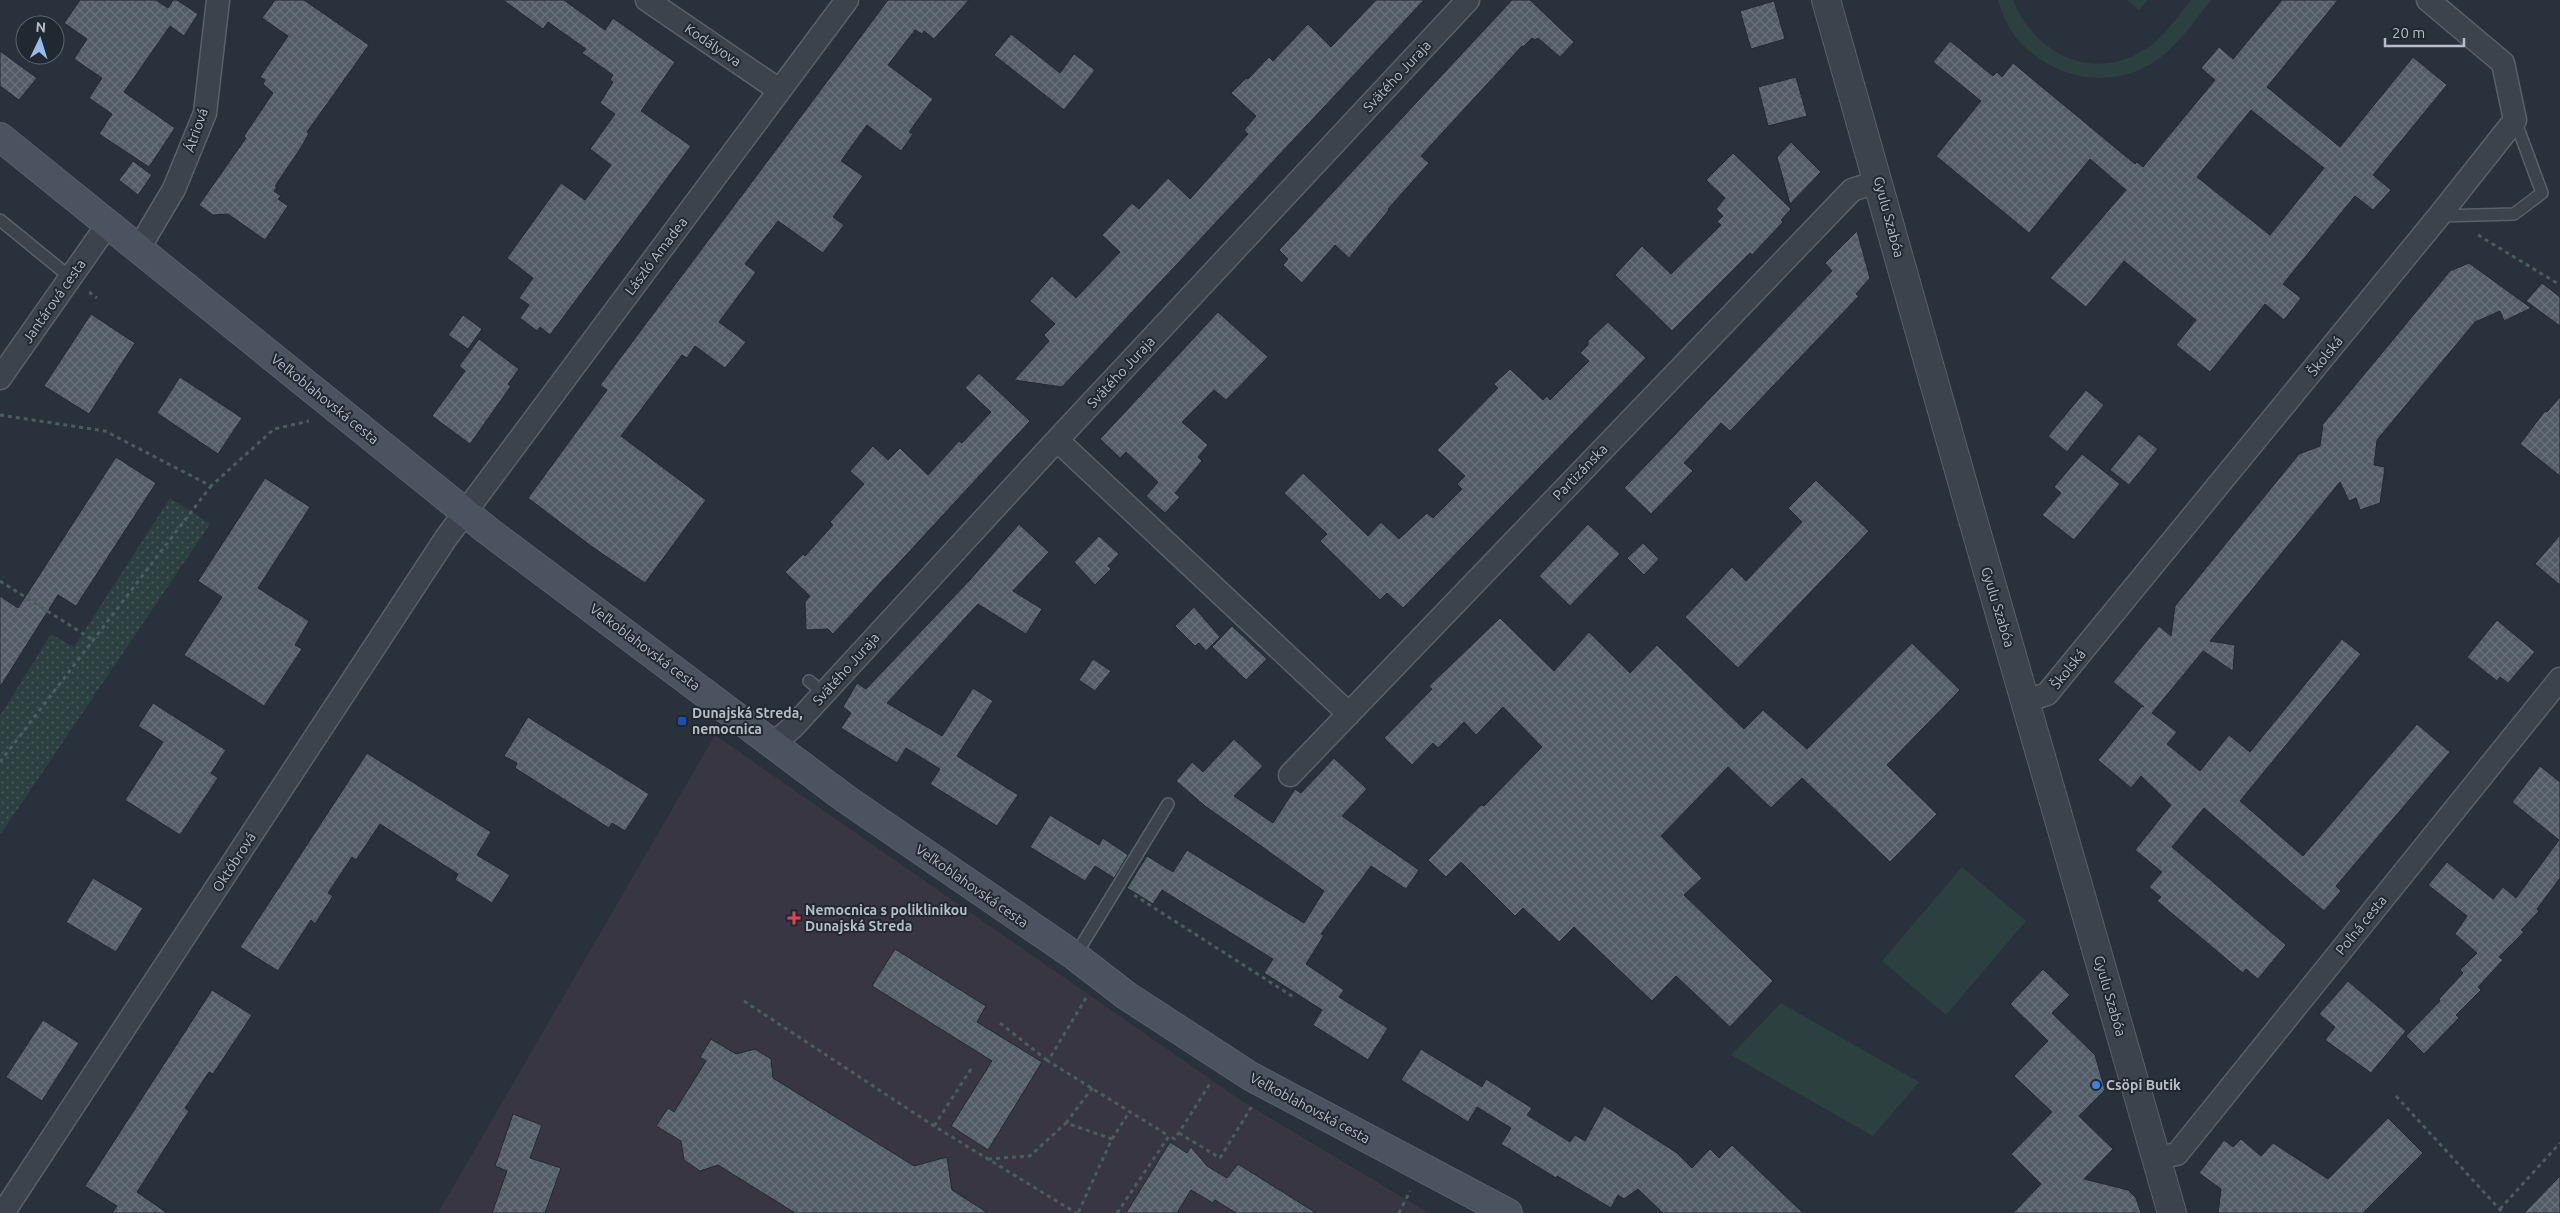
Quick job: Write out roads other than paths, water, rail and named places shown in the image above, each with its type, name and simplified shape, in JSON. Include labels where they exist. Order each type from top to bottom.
[{"type":"main road","name":"Veľkoblahovská cesta","points":[[0,136],[465,512],[846,799],[1075,956],[1127,996],[1250,1076],[1508,1213]]},
{"type":"street","name":"Átriová","points":[[139,248],[174,189],[205,113],[218,0]]},
{"type":"street","name":"Kodályova","points":[[647,0],[779,90]]},
{"type":"street","name":"László Amadea","points":[[465,512],[847,0]]},
{"type":"street","name":"Svätého Juraja","points":[[774,743],[793,727],[816,686],[1057,440],[1468,0]]},
{"type":"street","name":"Gyulu Szabóa","points":[[1826,0],[2172,1213]]},
{"type":"street","points":[[2428,0],[2503,63],[2515,120]]},
{"type":"street","name":"Školská","points":[[2026,701],[2047,694],[2439,216],[2515,120]]},
{"type":"street","name":"Partizánska","points":[[1290,776],[1852,190],[1879,181]]},
{"type":"street","name":"Jantárová cesta","points":[[0,378],[108,224]]},
{"type":"street","points":[[1057,440],[1349,714]]},
{"type":"street","name":"Októbrová","points":[[11,1209],[465,512]]},
{"type":"street","name":"Poľná cesta","points":[[2155,1158],[2177,1154],[2560,679]]},
{"type":"lane","points":[[2439,216],[2514,214],[2542,193],[2515,120]]},
{"type":"lane","points":[[0,220],[70,277]]},
{"type":"lane","points":[[1075,956],[1168,804]]},
{"type":"place","name":"Dunajská Streda, nemocnica","points":[[682,721]]},
{"type":"place","name":"Nemocnica s poliklinikou Dunajská Streda","points":[[794,918]]},
{"type":"place","name":"Csöpi Butik","points":[[2096,1085]]}]
